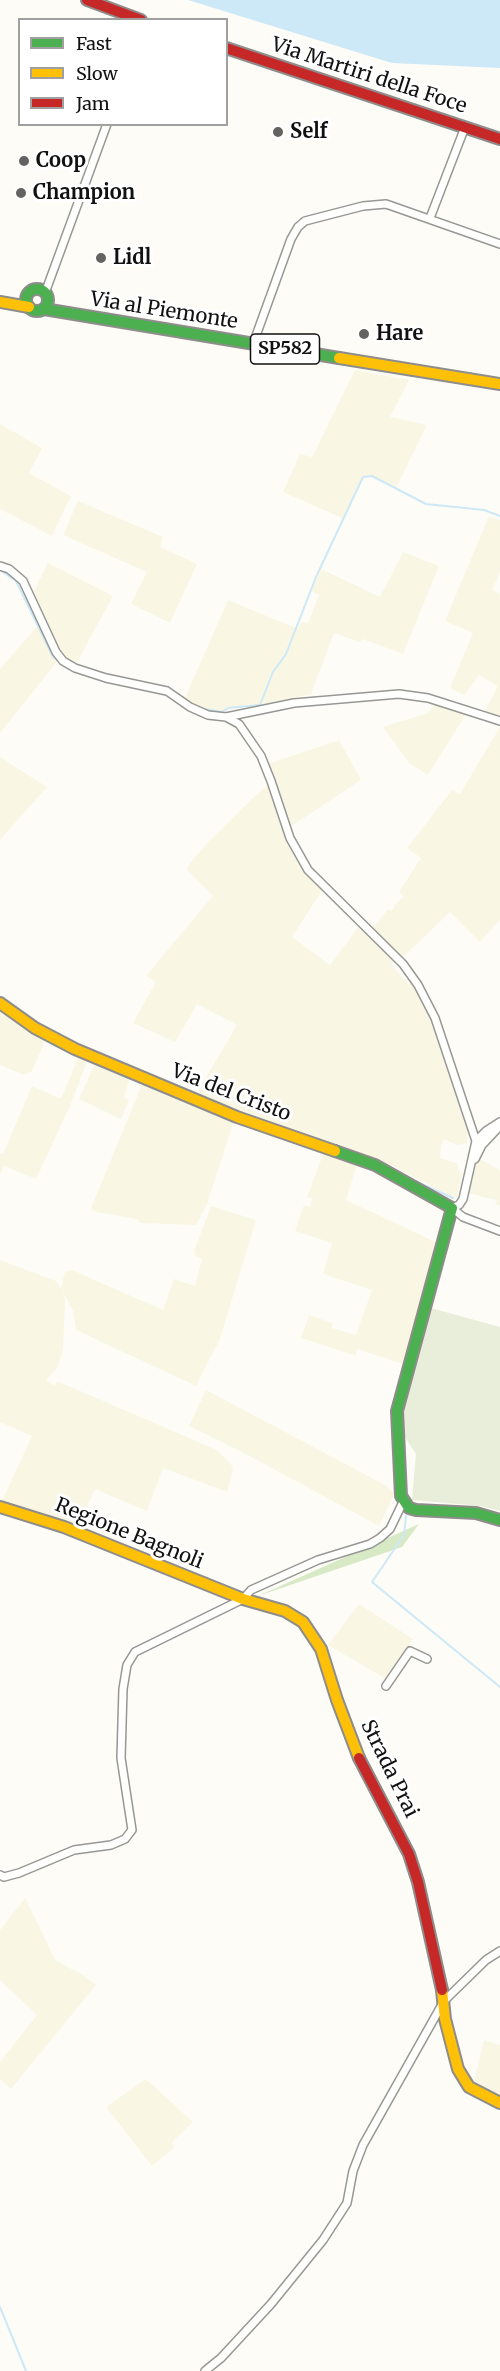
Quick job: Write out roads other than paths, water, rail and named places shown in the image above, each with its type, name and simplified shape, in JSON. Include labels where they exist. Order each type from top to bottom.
[{"type":"street","points":[[87,0],[136,18]]},
{"type":"street","name":"Via Martiri della Foce","points":[[228,49],[500,139]]},
{"type":"street","points":[[44,298],[106,126]]},
{"type":"street","points":[[430,218],[465,127]]},
{"type":"street","points":[[253,344],[291,239],[298,227],[305,221],[363,206],[386,204],[500,244]]},
{"type":"street","name":"Via al Piemonte","points":[[28,302],[32,291],[70,314],[500,384]]},
{"type":"street","name":"Via al Piemonte","points":[[1,302],[28,302],[37,311],[44,298]]},
{"type":"street","points":[[0,566],[9,569],[23,581],[63,661],[75,668],[106,678],[167,691],[190,707],[208,715],[226,717],[294,703],[399,694],[428,698],[500,721]]},
{"type":"street","points":[[226,717],[239,724],[261,756],[290,838],[308,870],[403,964],[427,1000],[476,1141],[463,1199],[459,1205],[452,1208]]},
{"type":"street","name":"Via del Cristo","points":[[0,1003],[35,1028],[75,1049],[237,1118],[375,1165],[452,1208]]},
{"type":"street","points":[[476,1141],[486,1131],[500,1124]]},
{"type":"street","points":[[469,1172],[478,1151],[500,1124]]},
{"type":"street","points":[[452,1208],[463,1217],[500,1232]]},
{"type":"street","points":[[452,1208],[397,1411],[400,1489],[403,1502],[409,1508],[476,1513],[500,1520]]},
{"type":"street","points":[[0,1875],[4,1877],[19,1873],[74,1850],[111,1845],[125,1839],[132,1830],[121,1758],[126,1665],[135,1652],[243,1599],[251,1590],[318,1560],[370,1544],[390,1529],[403,1502]]},
{"type":"street","name":"Regione Bagnoli","points":[[0,1508],[64,1527],[243,1599]]},
{"type":"street","name":"Strada Prai","points":[[243,1599],[285,1611],[303,1622],[321,1649],[357,1753],[409,1854],[418,1882],[444,2001],[445,2019],[463,2080],[469,2086],[500,2103]]},
{"type":"street","points":[[386,1686],[410,1651],[427,1659]]},
{"type":"street","points":[[205,2371],[221,2358],[271,2304],[322,2240],[347,2203],[353,2171],[363,2145],[444,2001],[486,1960],[500,1951]]},
{"type":"water","points":[[188,0],[500,0],[500,68],[392,63]]},
{"type":"waterway","points":[[199,708],[222,712],[228,708],[260,705],[273,672],[286,654],[316,577],[363,477],[372,476],[426,504],[484,510],[500,516]]},
{"type":"waterway","points":[[0,570],[16,581],[53,657],[67,667]]},
{"type":"waterway","points":[[31,1019],[41,1025]]},
{"type":"waterway","points":[[406,1177],[453,1198]]},
{"type":"waterway","points":[[406,1516],[404,1535],[372,1582],[500,1687]]},
{"type":"waterway","points":[[0,2307],[26,2371]]},
{"type":"place","name":"Self","points":[[278,132]]},
{"type":"place","name":"Coop","points":[[24,161]]},
{"type":"place","name":"Champion","points":[[21,193]]},
{"type":"place","name":"Lidl","points":[[101,258]]},
{"type":"place","name":"Hare","points":[[364,334]]}]
